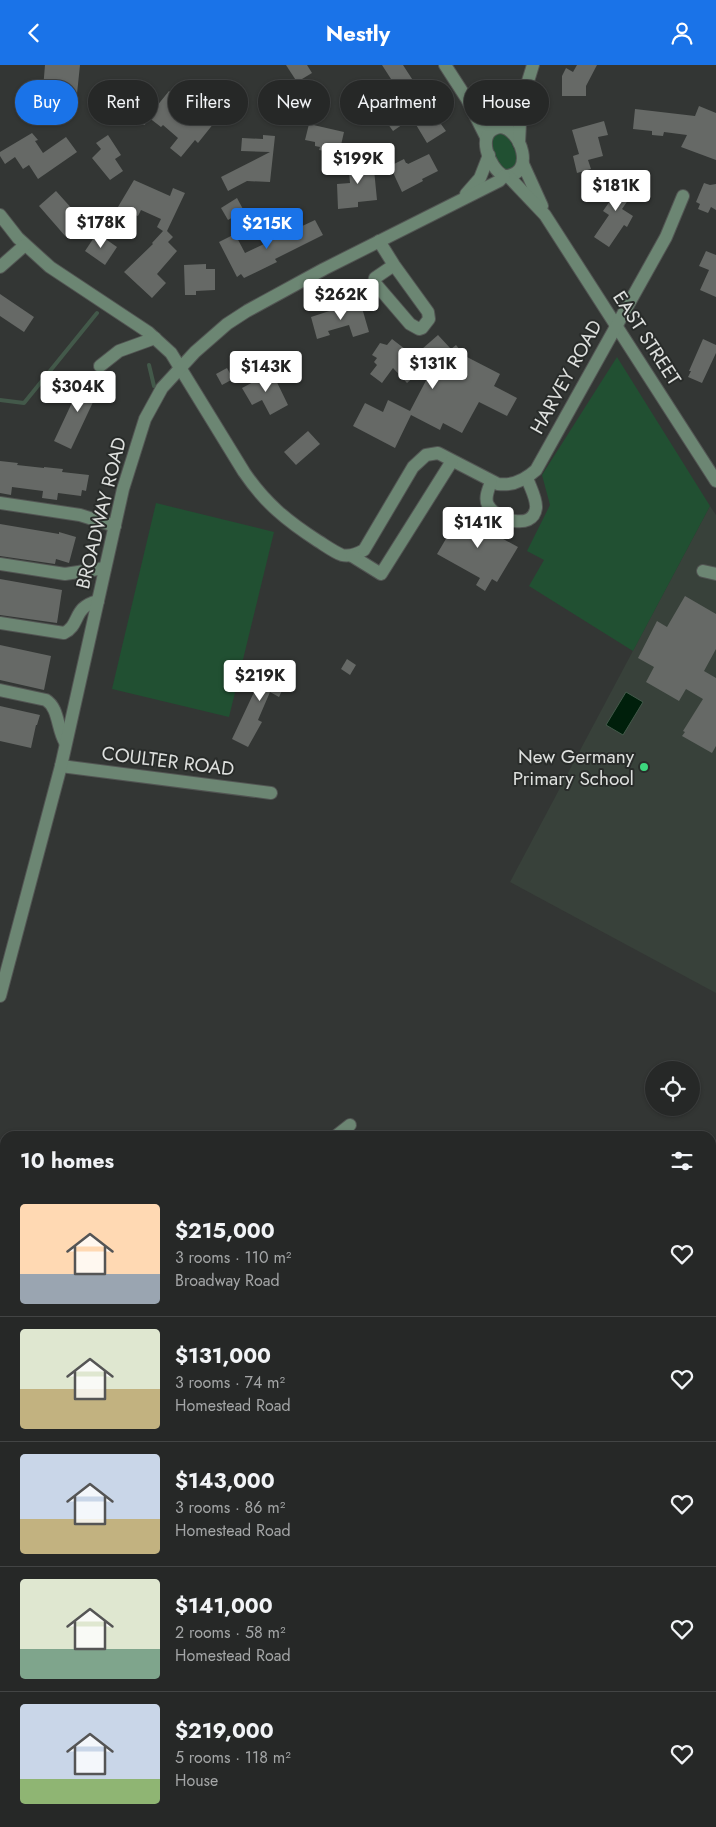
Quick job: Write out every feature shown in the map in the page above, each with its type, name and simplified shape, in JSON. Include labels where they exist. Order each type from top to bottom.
[{"type":"street","points":[[445,65],[464,94]]},
{"type":"street","points":[[528,80],[533,65]]},
{"type":"street","points":[[480,125],[486,137],[486,146],[495,169],[506,176],[518,172],[523,164],[523,155],[512,132],[500,125]]},
{"type":"street","points":[[518,143],[519,125]]},
{"type":"street","points":[[486,137],[492,129],[502,127]]},
{"type":"street","name":"BROADWAY ROAD","points":[[461,200],[480,178],[489,155]]},
{"type":"street","name":"EAST STREET","points":[[523,164],[546,215],[716,481]]},
{"type":"street","name":"BROADWAY ROAD","points":[[0,996],[61,766],[123,489],[145,419],[162,389],[195,351],[227,324],[315,273],[506,176]]},
{"type":"street","name":"EAST STREET","points":[[506,176],[546,215]]},
{"type":"street","name":"HARVEY ROAD","points":[[532,474],[666,237],[683,196]]},
{"type":"street","points":[[0,215],[25,245],[50,267],[155,338],[171,353],[244,472],[265,499],[290,523],[333,550],[343,555],[352,555],[364,550],[413,467],[431,453],[438,453],[491,482],[505,485],[532,474],[536,508],[532,516],[522,521],[505,519],[497,515],[487,504],[486,499],[491,482]]},
{"type":"street","points":[[380,241],[394,265],[428,312],[430,319],[422,328],[419,329],[410,325],[374,282],[375,278],[394,265]]},
{"type":"street","points":[[0,267],[25,245]]},
{"type":"street","points":[[100,366],[119,351],[155,338]]},
{"type":"street","points":[[352,555],[381,573],[452,461]]},
{"type":"street","points":[[0,503],[80,515],[115,526]]},
{"type":"street","points":[[0,564],[65,574],[105,568]]},
{"type":"street","points":[[703,571],[716,574]]},
{"type":"street","points":[[0,623],[64,633],[72,627],[80,610],[85,605],[98,601]]},
{"type":"street","points":[[0,690],[46,700],[50,703],[65,742]]},
{"type":"street","name":"COULTER ROAD","points":[[61,766],[270,793]]},
{"type":"street","points":[[342,1131],[350,1125]]},
{"type":"shaded area","points":[[502,132],[509,138],[518,158],[514,167],[503,171],[494,159],[491,137]]},
{"type":"shaded area","points":[[617,357],[710,506],[633,651],[529,586],[544,560],[527,551],[550,505],[542,475]]},
{"type":"shaded area","points":[[156,503],[274,532],[229,717],[112,689]]},
{"type":"shaded area","name":"New Germany Primary School","points":[[710,506],[716,515],[716,993],[510,882]]},
{"type":"shaded area","points":[[626,692],[643,702],[623,735],[606,725]]},
{"type":"building","points":[[45,65],[80,65],[78,84],[78,80],[44,80]]},
{"type":"building","points":[[286,65],[307,65],[312,73],[300,80],[296,80]]},
{"type":"building","points":[[382,65],[403,65],[413,80],[390,80],[391,79]]},
{"type":"building","points":[[577,65],[597,65],[586,86],[586,96],[562,96],[562,76],[566,68],[573,72]]},
{"type":"building","points":[[168,92],[168,125],[212,125],[198,143],[195,140],[181,157],[170,148],[178,138],[163,125],[161,127],[158,125],[158,105]]},
{"type":"building","points":[[699,106],[716,113],[716,160],[681,147],[687,135],[664,132],[663,136],[652,135],[652,131],[633,129],[635,109],[695,116]]},
{"type":"building","points":[[604,121],[608,135],[598,137],[603,156],[588,160],[591,169],[577,173],[573,156],[579,154],[572,130]]},
{"type":"building","points":[[309,125],[344,132],[339,154],[319,150],[320,147],[315,146],[315,142],[305,140]]},
{"type":"building","points":[[389,125],[402,125],[393,131]]},
{"type":"building","points":[[416,125],[442,125],[446,131],[427,143]]},
{"type":"building","points":[[32,133],[38,140],[35,141],[43,153],[66,137],[77,152],[38,179],[29,165],[23,169],[15,157],[5,164],[0,156],[0,152]]},
{"type":"building","points":[[108,135],[121,155],[115,159],[123,171],[110,180],[92,158],[101,149],[96,143]]},
{"type":"building","points":[[263,135],[275,136],[270,182],[247,181],[228,191],[221,177],[270,152],[241,151],[242,138],[263,139]]},
{"type":"building","points":[[429,154],[438,171],[402,192],[390,166],[404,159],[408,164]]},
{"type":"building","points":[[373,159],[377,200],[358,202],[358,207],[338,209],[337,184],[350,183],[348,161]]},
{"type":"building","points":[[620,177],[633,186],[635,190],[622,209],[633,216],[627,227],[624,225],[609,247],[594,237],[609,215],[603,211],[610,201],[605,198]]},
{"type":"building","points":[[134,180],[170,196],[173,188],[185,193],[167,231],[173,237],[168,242],[177,251],[157,274],[166,283],[152,298],[124,272],[153,244],[163,231],[157,227],[161,219],[141,210],[138,216],[135,215],[133,220],[115,212]]},
{"type":"building","points":[[704,183],[716,184],[716,210],[711,207],[708,213],[698,209],[700,204],[696,202]]},
{"type":"building","points":[[56,191],[83,221],[66,237],[39,206]]},
{"type":"building","points":[[237,198],[244,211],[228,220],[221,208]]},
{"type":"building","points":[[315,220],[323,235],[275,259],[277,262],[244,278],[241,274],[237,277],[219,242],[235,234],[245,253]]},
{"type":"building","points":[[97,233],[117,247],[105,265],[85,251]]},
{"type":"building","points":[[706,251],[716,255],[716,297],[700,290],[709,270],[699,266]]},
{"type":"building","points":[[206,264],[206,269],[215,269],[215,290],[196,291],[196,295],[185,295],[184,265]]},
{"type":"building","points":[[0,294],[34,317],[24,332],[0,316]]},
{"type":"building","points":[[360,301],[369,332],[353,337],[349,325],[328,331],[330,335],[317,339],[311,317]]},
{"type":"building","points":[[438,335],[451,349],[456,345],[465,356],[500,374],[494,386],[517,398],[507,416],[479,402],[462,433],[443,423],[440,430],[411,415],[395,448],[353,426],[365,403],[383,412],[388,400],[410,411],[441,352],[407,383],[393,368],[382,383],[370,374],[377,365],[374,362],[377,358],[372,355],[380,343],[387,345],[392,339],[414,356]]},
{"type":"building","points":[[703,339],[716,345],[716,353],[702,383],[688,377]]},
{"type":"building","points":[[227,368],[233,379],[222,385],[216,374]]},
{"type":"building","points":[[272,372],[288,405],[270,415],[262,400],[252,405],[242,388]]},
{"type":"building","points":[[84,377],[101,385],[71,449],[54,441]]},
{"type":"building","points":[[308,431],[320,444],[296,465],[284,452]]},
{"type":"building","points":[[0,461],[18,463],[17,465],[63,469],[62,472],[89,475],[86,491],[82,490],[81,496],[58,493],[57,500],[42,498],[43,491],[12,487],[11,495],[0,493]]},
{"type":"building","points":[[463,510],[499,531],[496,535],[518,547],[497,582],[492,579],[485,591],[476,585],[480,578],[437,554]]},
{"type":"building","points":[[0,524],[59,534],[59,532],[76,537],[69,563],[56,559],[55,564],[0,556]]},
{"type":"building","points":[[0,579],[62,590],[57,623],[0,615]]},
{"type":"building","points":[[685,596],[716,614],[716,649],[704,671],[716,678],[716,746],[712,753],[682,736],[685,732],[683,731],[703,699],[686,689],[679,701],[646,682],[654,667],[638,658],[657,621],[667,627]]},
{"type":"building","points":[[0,645],[51,656],[44,690],[0,680]]},
{"type":"building","points":[[347,659],[356,665],[350,675],[341,669]]},
{"type":"building","points":[[265,662],[290,674],[279,697],[270,692],[258,720],[262,722],[248,747],[232,739],[257,686],[254,684]]},
{"type":"building","points":[[0,706],[40,715],[31,748],[0,741]]},
{"type":"waterway","points":[[0,400],[24,403],[97,313]]},
{"type":"waterway","points":[[149,365],[154,386]]},
{"type":"place","name":"New Germany Primary School","points":[[644,767]]}]
